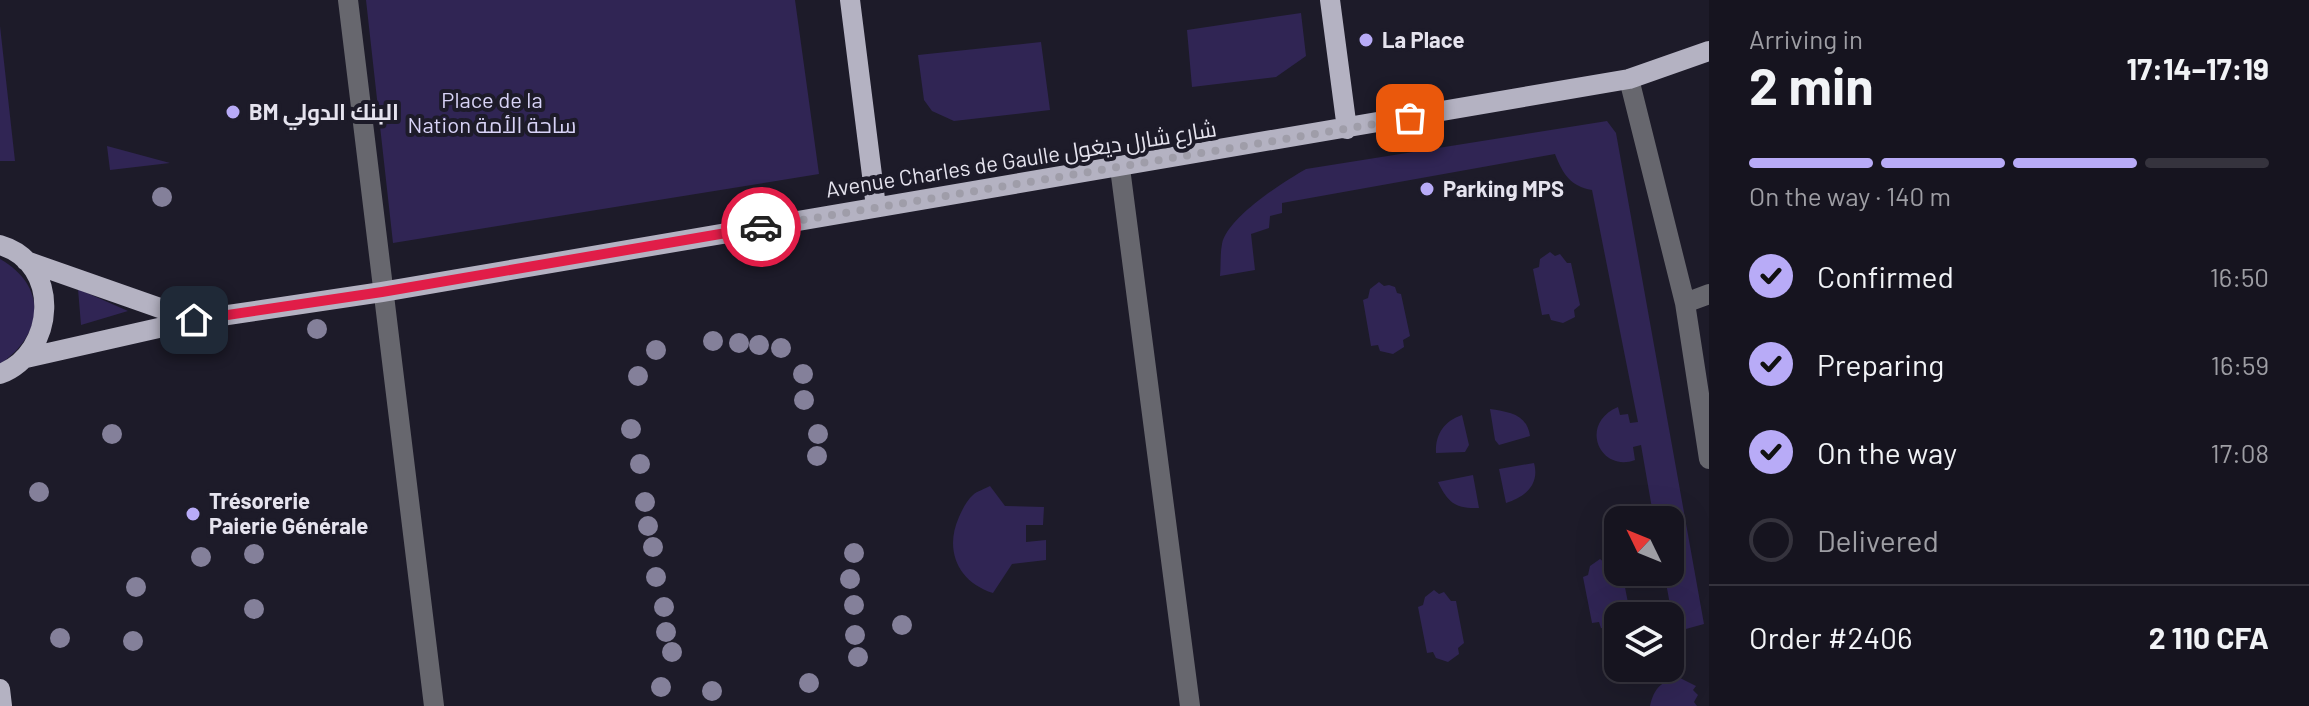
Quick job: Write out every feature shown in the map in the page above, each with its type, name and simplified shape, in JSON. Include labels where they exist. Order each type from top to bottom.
[{"type":"main road","points":[[850,0],[876,207]]},
{"type":"main road","points":[[1330,0],[1347,129]]},
{"type":"main road","name":"Avenue Charles de Gaulle شارع شارل ديغول","points":[[12,367],[194,320],[382,292],[1629,79],[1709,51]]},
{"type":"main road","name":"Avenue Charles de Gaulle شارع شارل ديغول","points":[[0,245],[26,261],[194,320]]},
{"type":"main road","points":[[0,390],[12,367],[38,341],[45,320],[45,299],[39,278],[26,261]]},
{"type":"main road","points":[[0,689],[2,706]]},
{"type":"street","points":[[348,0],[434,706]]},
{"type":"street","points":[[1629,79],[1685,303],[1709,459]]},
{"type":"street","points":[[1120,168],[1190,706]]},
{"type":"street","points":[[1685,303],[1709,294]]},
{"type":"green space","name":"Place de la Nation ساحة الأمة","points":[[366,0],[795,0],[819,174],[393,243]]},
{"type":"green space","points":[[1301,13],[1306,56],[1276,77],[1192,87],[1187,30]]},
{"type":"green space","points":[[0,26],[15,161],[0,161]]},
{"type":"green space","points":[[1041,42],[1050,110],[954,121],[932,111],[924,100],[918,55]]},
{"type":"green space","points":[[1607,121],[1616,133],[1683,506],[1652,506],[1641,445],[1633,447],[1635,460],[1623,462],[1612,460],[1598,445],[1599,424],[1618,407],[1620,415],[1628,414],[1630,423],[1638,422],[1592,190],[1578,186],[1568,178],[1555,154],[1282,203],[1282,213],[1270,216],[1269,228],[1251,234],[1255,270],[1220,276],[1222,244],[1234,223],[1257,202],[1306,169]]},
{"type":"green space","points":[[107,146],[170,163],[110,170]]},
{"type":"green space","points":[[1550,252],[1555,256],[1560,254],[1567,263],[1571,263],[1580,305],[1574,310],[1575,317],[1563,323],[1551,320],[1549,314],[1542,315],[1533,269],[1539,267],[1540,259]]},
{"type":"green space","points":[[0,259],[16,270],[27,283],[33,297],[34,311],[25,339],[0,364]]},
{"type":"green space","points":[[1379,282],[1395,287],[1401,294],[1410,336],[1403,340],[1404,347],[1393,354],[1380,351],[1378,345],[1371,346],[1363,300],[1368,298],[1370,289]]},
{"type":"green space","points":[[78,289],[128,311],[81,325]]},
{"type":"green space","points":[[1490,409],[1521,419],[1530,436],[1499,445],[1495,440]]},
{"type":"green space","points":[[1462,415],[1469,445],[1465,452],[1436,453],[1442,430]]},
{"type":"green space","points":[[1534,463],[1533,484],[1519,497],[1506,503],[1499,469]]},
{"type":"green space","points":[[1473,475],[1479,508],[1454,503],[1438,482]]},
{"type":"green space","points":[[990,486],[1005,506],[1044,507],[1043,525],[1026,525],[1026,542],[1046,540],[1046,560],[1012,564],[993,593],[981,588],[963,573],[957,563],[953,541],[959,517],[967,502]]},
{"type":"green space","points":[[1684,512],[1704,624],[1684,630],[1684,602],[1670,602],[1667,586],[1684,586]]},
{"type":"green space","points":[[1600,559],[1604,562],[1604,586],[1625,586],[1628,602],[1604,602],[1604,629],[1599,622],[1592,623],[1583,577],[1588,575],[1590,566]]},
{"type":"green space","points":[[1434,590],[1439,594],[1444,592],[1451,601],[1456,601],[1464,643],[1458,648],[1459,654],[1448,662],[1436,658],[1433,652],[1427,653],[1418,607]]},
{"type":"green space","points":[[1684,680],[1696,686],[1693,690],[1698,695],[1694,702],[1697,706],[1650,706],[1660,686]]},
{"type":"way so far","points":[[761,227],[1410,118]]},
{"type":"place","name":"La Place","points":[[1366,40]]},
{"type":"place","name":"BM البنك الدولي","points":[[233,112]]},
{"type":"place","name":"Parking MPS","points":[[1427,189]]},
{"type":"place","name":"Trésorerie Paierie Générale","points":[[193,514]]},
{"type":"route","points":[[194,320],[382,292],[761,227]]}]
